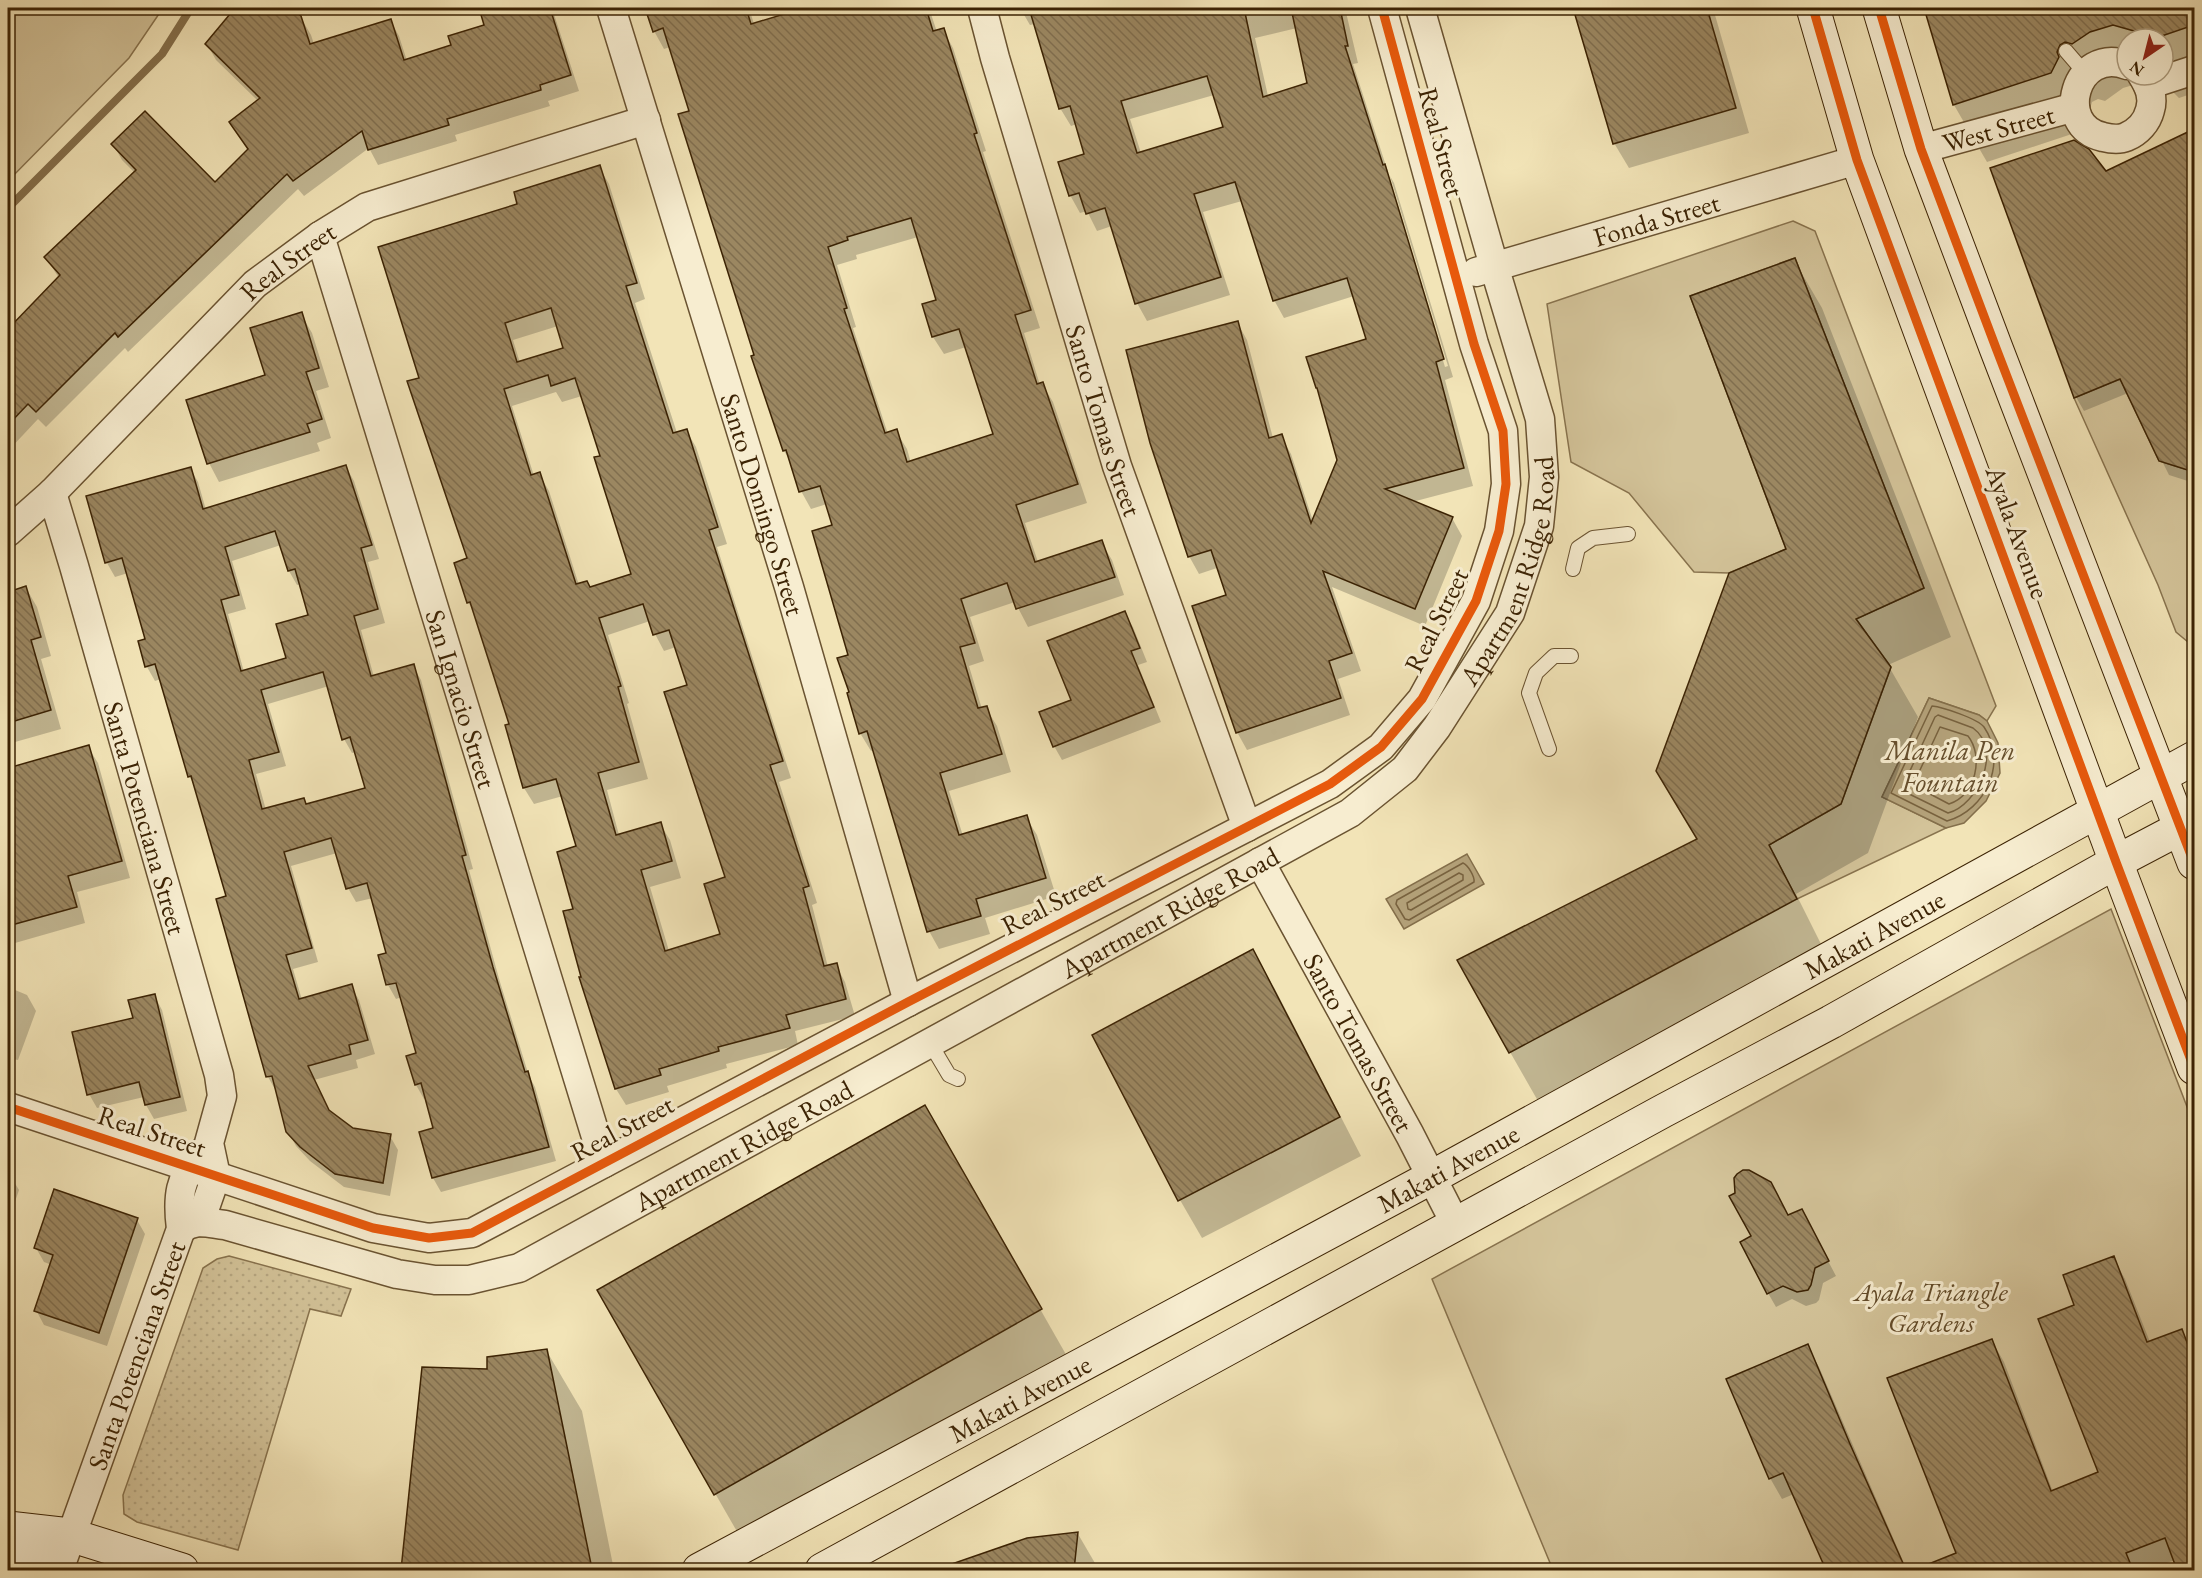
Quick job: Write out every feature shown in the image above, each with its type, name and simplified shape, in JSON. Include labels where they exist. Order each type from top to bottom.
[{"type":"main road","name":"Ayala Avenue","points":[[1813,8],[1857,160],[2194,1068]]},
{"type":"main road","name":"Ayala Avenue","points":[[1878,8],[1921,149],[2161,775],[2188,825],[2194,863]]},
{"type":"main road","name":"Makati Avenue","points":[[699,1570],[1432,1177],[2194,758]]},
{"type":"main road","name":"Makati Avenue","points":[[822,1570],[1663,1111],[1831,1022],[2116,862],[2188,825]]},
{"type":"main road","points":[[8,1528],[70,1535],[182,1570]]},
{"type":"main road","points":[[8,1543],[58,1570]]},
{"type":"street","name":"Santo Domingo Street","points":[[611,8],[789,587],[908,1002]]},
{"type":"street","name":"Santo Tomas Street","points":[[982,8],[1117,466],[1247,827]]},
{"type":"street","name":"Real Street","points":[[8,1107],[373,1228],[429,1238],[472,1233],[908,1002],[1330,784],[1381,747],[1422,699],[1476,601],[1499,531],[1506,484],[1503,431],[1474,344],[1382,8]]},
{"type":"street","name":"Apartment Ridge Road","points":[[191,1225],[225,1225],[396,1274],[435,1280],[469,1280],[519,1268],[1350,813],[1405,769],[1437,727],[1510,613],[1539,526],[1544,477],[1540,419],[1420,8]]},
{"type":"street","points":[[2085,73],[2108,62],[2115,63]]},
{"type":"street","name":"West Street","points":[[2175,74],[2194,70]]},
{"type":"street","name":"West Street","points":[[2085,73],[2074,94],[2079,119],[2087,129],[2098,136],[2111,139],[2124,138],[2136,132],[2148,116],[2152,97],[2148,87]]},
{"type":"street","name":"West Street","points":[[1921,149],[2075,107]]},
{"type":"street","name":"Real Street","points":[[8,531],[51,493],[255,284],[320,236],[367,207],[646,120]]},
{"type":"street","name":"Fonda Street","points":[[1456,278],[1857,160]]},
{"type":"street","name":"San Ignacio Street","points":[[320,236],[604,1163]]},
{"type":"street","name":"Santa Potenciana Street","points":[[51,493],[74,566],[219,1075],[222,1096],[210,1143],[216,1176],[191,1225],[58,1570]]},
{"type":"street","name":"Santo Tomas Street","points":[[1260,862],[1456,1224]]},
{"type":"street","name":"Santa Potenciana Street","points":[[191,1225],[178,1204],[189,1166],[210,1143]]},
{"type":"lane","points":[[2066,51],[2085,73]]},
{"type":"lane","points":[[1573,569],[1578,548],[1593,538],[1628,534]]},
{"type":"lane","points":[[1549,749],[1529,693],[1536,673],[1554,656],[1571,656]]},
{"type":"lane","points":[[930,1043],[949,1075],[958,1079]]},
{"type":"green space","points":[[8,8],[163,8],[129,58],[8,181]]},
{"type":"green space","points":[[1793,221],[1815,231],[1996,706],[1987,721],[1979,715],[1929,698],[1882,797],[1946,828],[1797,899],[1769,845],[1841,804],[1891,667],[1856,619],[1924,588],[1795,258],[1690,296],[1786,549],[1729,573],[1694,572],[1629,493],[1571,462],[1547,304]]},
{"type":"green space","points":[[2120,379],[2159,461],[2194,472],[2194,647],[2176,632],[2158,585],[2074,398]]},
{"type":"green space","name":"Ayala Triangle Gardens","points":[[2111,909],[2194,1125],[2194,1570],[1553,1570],[1432,1279]]},
{"type":"green space","points":[[229,1256],[351,1289],[341,1316],[310,1309],[238,1550],[137,1522],[124,1514],[123,1495],[203,1268],[217,1259]]},
{"type":"water","name":"Manila Pen Fountain","points":[[1929,698],[1979,715],[1987,721],[1998,743],[2000,773],[1986,801],[1964,823],[1946,828],[1882,797]]},
{"type":"water","points":[[1467,854],[1484,884],[1404,929],[1386,899]]},
{"type":"building","points":[[235,8],[291,8],[301,16],[310,44],[391,19],[404,60],[451,45],[448,36],[484,25],[479,8],[550,8],[571,75],[540,85],[541,90],[447,119],[449,125],[368,150],[362,131],[293,181],[287,174],[118,337],[115,333],[36,412],[28,404],[8,425],[8,329],[60,275],[44,257],[136,170],[111,144],[145,111],[215,182],[248,149],[229,122],[260,98],[205,44]]},
{"type":"building","points":[[645,8],[746,8],[751,24],[804,8],[926,8],[933,31],[944,28],[977,133],[974,134],[1031,310],[1015,315],[1037,384],[1043,382],[1078,484],[1016,505],[1035,562],[1102,540],[1115,577],[1016,609],[1007,583],[961,599],[975,643],[960,647],[978,708],[987,706],[1002,754],[940,773],[959,835],[1027,815],[1046,878],[976,899],[981,916],[927,932],[867,731],[859,734],[847,693],[849,692],[837,658],[848,655],[812,531],[832,525],[820,486],[799,492],[786,450],[783,451],[751,356],[754,355],[678,114],[689,111],[663,28],[653,32]],"holes":[[[911,218],[936,300],[922,304],[932,337],[959,329],[993,434],[907,462],[897,429],[885,433],[844,309],[847,308],[828,247],[848,240],[847,237]]]},
{"type":"building","points":[[1029,8],[1244,8],[1263,97],[1307,83],[1291,8],[1340,8],[1348,46],[1345,46],[1383,165],[1385,164],[1444,359],[1436,362],[1464,468],[1385,489],[1453,517],[1415,609],[1323,571],[1352,653],[1329,661],[1341,698],[1236,733],[1192,606],[1226,595],[1211,550],[1188,557],[1150,443],[1126,350],[1238,321],[1269,438],[1282,434],[1311,523],[1337,460],[1306,357],[1366,339],[1347,278],[1273,301],[1235,182],[1194,194],[1221,277],[1135,304],[1105,208],[1086,214],[1079,193],[1069,196],[1058,162],[1084,154],[1070,106],[1059,109]],"holes":[[[1207,76],[1223,127],[1137,153],[1121,101]]]},
{"type":"building","points":[[1573,8],[1707,8],[1736,108],[1613,144]]},
{"type":"building","points":[[1924,8],[2194,8],[2194,25],[2175,31],[2175,27],[2113,25],[2090,32],[2072,44],[2065,42],[2060,45],[2057,52],[2059,57],[2051,73],[1953,105]]},
{"type":"building","points":[[2194,129],[2194,472],[2159,461],[2120,379],[2074,398],[1990,168],[2074,140],[2089,149],[2106,171]]},
{"type":"building","points":[[600,165],[637,283],[626,286],[673,433],[687,429],[718,527],[709,530],[783,761],[770,765],[809,886],[803,888],[824,966],[837,963],[846,999],[786,1015],[790,1028],[718,1047],[719,1051],[659,1069],[661,1075],[615,1089],[579,977],[581,977],[563,911],[573,909],[557,852],[576,846],[556,779],[523,788],[505,725],[509,724],[470,602],[467,603],[454,563],[467,558],[407,381],[419,378],[378,247],[517,204],[514,192]],"holes":[[[551,308],[563,348],[517,362],[505,323]],[[548,375],[551,386],[575,378],[600,456],[594,457],[631,574],[590,587],[587,581],[576,584],[540,472],[531,475],[504,389]],[[643,604],[653,635],[669,630],[687,685],[664,692],[725,877],[704,884],[720,934],[665,951],[641,870],[672,861],[661,822],[616,835],[598,773],[639,762],[618,687],[621,686],[599,618]]]},
{"type":"building","points":[[1795,258],[1924,588],[1856,619],[1891,667],[1841,804],[1769,845],[1797,899],[1509,1053],[1457,960],[1697,839],[1656,771],[1729,573],[1786,549],[1690,296]]},
{"type":"building","points":[[302,312],[319,368],[306,372],[322,419],[307,424],[310,432],[207,464],[186,400],[265,375],[250,328]]},
{"type":"building","points":[[346,465],[372,545],[361,548],[378,609],[354,616],[371,676],[414,664],[466,855],[462,856],[493,967],[525,1072],[528,1071],[549,1147],[432,1178],[419,1132],[433,1128],[421,1083],[415,1085],[406,1056],[416,1053],[396,983],[386,985],[378,955],[386,953],[367,883],[346,889],[331,838],[284,852],[312,948],[286,955],[299,999],[352,984],[368,1040],[349,1045],[351,1054],[308,1066],[329,1110],[353,1128],[391,1134],[383,1183],[335,1174],[300,1147],[286,1132],[272,1076],[266,1077],[216,899],[226,896],[191,776],[188,777],[155,664],[145,667],[138,641],[145,639],[122,558],[105,563],[86,496],[191,467],[203,509]],"holes":[[[275,531],[288,571],[295,569],[308,615],[276,624],[286,658],[241,671],[221,600],[239,595],[225,547]],[[323,672],[342,740],[350,737],[365,788],[306,804],[304,798],[262,809],[249,760],[279,752],[261,690]]]},
{"type":"building","points":[[26,586],[41,637],[31,640],[51,710],[8,723],[8,592]]},
{"type":"building","points":[[1125,611],[1140,648],[1131,651],[1154,707],[1053,747],[1039,712],[1071,700],[1047,641]]},
{"type":"building","points":[[89,745],[122,861],[68,876],[77,907],[8,926],[8,768]]},
{"type":"building","points":[[1253,949],[1340,1117],[1178,1201],[1092,1035]]},
{"type":"building","points":[[155,994],[180,1097],[145,1105],[139,1082],[87,1095],[72,1032],[133,1018],[128,1000]]},
{"type":"building","points":[[925,1105],[1042,1309],[714,1495],[597,1290]]},
{"type":"building","points":[[1743,1170],[1749,1170],[1771,1182],[1788,1215],[1802,1209],[1829,1261],[1815,1268],[1808,1290],[1797,1292],[1783,1286],[1767,1294],[1740,1242],[1751,1236],[1729,1196],[1735,1193],[1734,1178]]},
{"type":"building","points":[[54,1189],[138,1218],[99,1333],[34,1311],[53,1255],[34,1248]]},
{"type":"building","points":[[2114,1256],[2147,1342],[2182,1329],[2194,1361],[2194,1570],[2177,1570],[2165,1538],[2126,1553],[2133,1570],[1916,1570],[1956,1553],[1887,1378],[1992,1339],[2051,1491],[2098,1472],[2038,1319],[2074,1305],[2063,1275]]},
{"type":"building","points":[[1808,1344],[1906,1570],[1826,1570],[1783,1473],[1769,1479],[1726,1379]]},
{"type":"building","points":[[547,1349],[591,1564],[556,1570],[401,1570],[422,1367],[487,1369],[487,1357]]},
{"type":"building","points":[[1078,1532],[1074,1570],[943,1570],[943,1567],[1027,1538]]},
{"type":"waterway","points":[[8,208],[162,54],[191,8]]},
{"type":"cycle path","points":[[8,1107],[373,1228],[429,1238],[472,1233],[908,1002],[1330,784],[1381,747],[1422,699],[1476,601],[1499,531],[1506,484],[1503,431],[1474,344],[1382,8]]},
{"type":"cycle path","points":[[1813,8],[1857,160],[2194,1068]]},
{"type":"cycle path","points":[[1879,8],[1921,149],[2194,863]]}]
